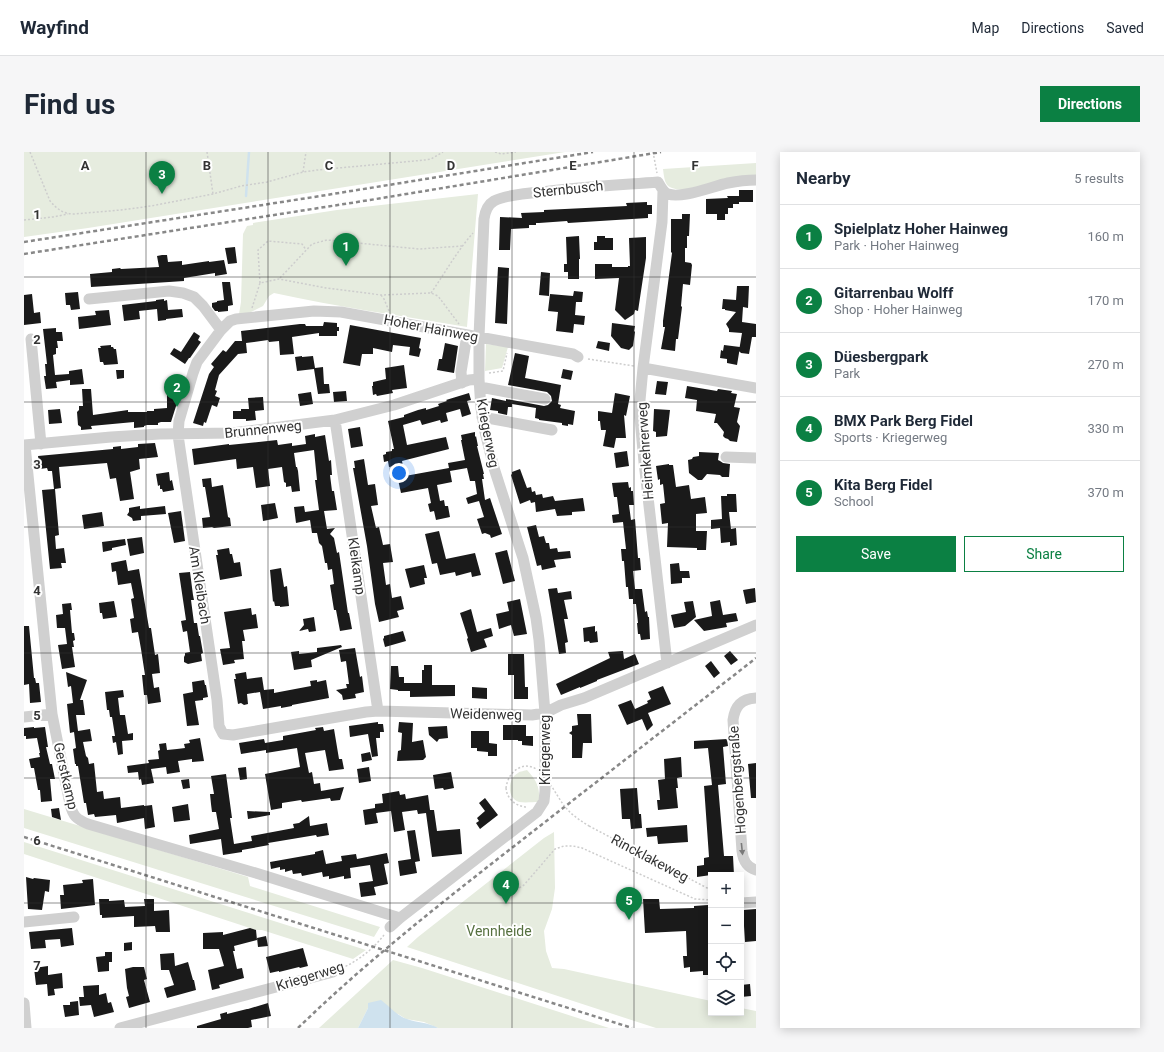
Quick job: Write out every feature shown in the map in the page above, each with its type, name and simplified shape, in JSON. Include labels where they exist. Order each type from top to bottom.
[{"type":"street","name":"Sternbusch","points":[[485,216],[488,206],[493,201],[523,194],[590,186],[661,187],[668,194],[684,194],[738,181],[756,180]]},
{"type":"street","name":"Heimkehrerweg","points":[[661,187],[661,230],[640,400],[641,424],[667,663]]},
{"type":"street","name":"Kriegerweg","points":[[485,216],[479,338],[481,408],[494,468],[523,558],[539,640],[545,713],[545,791],[544,801],[540,809]]},
{"type":"street","points":[[89,299],[170,291],[183,293],[194,297],[203,306],[221,330]]},
{"type":"street","name":"Hoher Hainweg","points":[[178,435],[179,421],[197,362],[221,330],[230,321],[321,311],[341,312],[573,354],[578,357]]},
{"type":"street","points":[[462,383],[461,372],[467,335]]},
{"type":"street","points":[[31,340],[41,444]]},
{"type":"street","points":[[643,368],[756,388]]},
{"type":"street","name":"Brunnenweg","points":[[24,445],[125,436],[232,433],[335,420],[394,405],[469,380],[479,380]]},
{"type":"street","points":[[479,380],[546,399]]},
{"type":"street","points":[[482,417],[552,430]]},
{"type":"street","name":"Kleikamp","points":[[335,420],[378,712]]},
{"type":"street","name":"Am Kleibach","points":[[178,435],[218,700],[218,726],[223,734]]},
{"type":"street","name":"Gerstkamp","points":[[24,445],[52,714],[72,812],[78,819],[88,824],[259,874],[400,918]]},
{"type":"street","points":[[726,457],[756,458]]},
{"type":"street","name":"Weidenweg","points":[[223,734],[233,735],[366,712],[532,715],[545,713],[561,705],[584,698],[667,663],[756,624]]},
{"type":"street","name":"Hogenbergstraße","points":[[756,698],[749,698],[740,704],[734,712],[733,720],[743,858],[746,864],[756,870]]},
{"type":"street","points":[[24,717],[52,714]]},
{"type":"street","points":[[390,927],[540,809]]},
{"type":"street","points":[[744,903],[756,902]]},
{"type":"street","points":[[24,922],[74,917]]},
{"type":"street","name":"Kriegerweg","points":[[120,1028],[334,972]]},
{"type":"street","points":[[24,1003],[26,1028]]},
{"type":"path","points":[[30,152],[50,201],[57,208],[68,214]]},
{"type":"path","points":[[207,152],[213,194]]},
{"type":"path","points":[[303,172],[306,152]]},
{"type":"path","points":[[24,220],[158,205],[213,194],[303,172],[425,160],[431,159],[443,152]]},
{"type":"path","points":[[495,152],[500,154],[516,152]]},
{"type":"path","points":[[653,152],[661,187]]},
{"type":"path","points":[[431,293],[451,265],[462,246],[485,216]]},
{"type":"path","points":[[279,279],[312,244],[327,240],[419,249],[462,246]]},
{"type":"path","points":[[247,318],[260,282],[258,250],[268,241],[302,244],[306,250]]},
{"type":"path","points":[[260,282],[279,279],[326,288],[381,295],[431,293],[438,296],[467,335]]},
{"type":"path","points":[[381,295],[391,315],[391,321]]},
{"type":"path","points":[[479,380],[503,370],[510,343]]},
{"type":"path","points":[[578,357],[643,368]]},
{"type":"path","name":"Rincklakeweg","points":[[540,809],[536,807],[523,807],[517,805],[510,799],[506,788],[509,778],[513,772],[526,766],[540,771],[566,809],[574,816],[589,826],[708,888]]},
{"type":"path","points":[[509,894],[524,885],[555,850],[564,846],[573,846],[582,848],[695,899],[708,900]]},
{"type":"path","name":"Kriegerweg","points":[[334,972],[365,955],[390,927]]},
{"type":"green space","points":[[24,152],[565,152],[24,237]]},
{"type":"green space","points":[[756,163],[756,175],[682,190],[669,186],[665,182],[664,178],[663,169]]},
{"type":"green space","points":[[478,194],[467,327],[346,307],[274,293],[269,296],[263,306],[243,316],[239,314],[241,302],[243,234],[247,226],[253,225],[253,223],[337,210]]},
{"type":"green space","points":[[486,344],[508,347],[502,368],[485,371]]},
{"type":"green space","points":[[527,770],[537,784],[539,802],[519,802],[515,800],[510,792],[510,783],[512,779],[520,772]]},
{"type":"green space","points":[[24,809],[248,877],[250,886],[380,927],[374,937],[24,828]]},
{"type":"green space","name":"Vennheide","points":[[554,832],[555,888],[552,909],[544,931],[546,951],[552,968],[564,969],[708,1000],[708,1016],[744,1016],[744,1009],[756,1011],[756,1028],[656,1028],[407,947],[544,838]]},
{"type":"green space","points":[[24,842],[366,950],[353,959],[262,930],[256,930],[24,854]]},
{"type":"green space","name":"Vennheide","points":[[393,960],[609,1028],[438,1028],[424,1022],[406,1019],[398,1014],[368,1008],[358,1028],[319,1028]]},
{"type":"water","points":[[381,1000],[403,1018],[438,1028],[358,1028],[368,1008],[368,1003]]},
{"type":"building","points":[[739,190],[753,190],[753,202],[739,202],[739,204],[733,204],[733,208],[728,208],[728,214],[725,214],[725,220],[717,220],[717,214],[706,214],[706,199],[739,196]]},
{"type":"building","points":[[647,202],[647,205],[652,205],[652,214],[648,214],[648,218],[568,223],[567,221],[536,223],[536,225],[529,225],[529,228],[511,229],[510,250],[499,250],[500,217],[522,218],[521,213],[544,212],[544,210],[627,206],[626,203]]},
{"type":"building","points":[[682,214],[690,214],[689,236],[687,236],[687,248],[685,248],[685,262],[691,263],[692,265],[690,285],[683,284],[682,307],[675,351],[661,349],[665,327],[663,327],[663,321],[672,253],[671,219],[682,219]]},
{"type":"building","points":[[579,236],[579,279],[568,279],[568,272],[564,272],[564,264],[567,264],[566,237]]},
{"type":"building","points":[[597,236],[613,238],[613,250],[594,250],[594,242],[597,242]]},
{"type":"building","points":[[646,237],[646,258],[638,311],[635,310],[634,314],[625,320],[615,310],[619,278],[595,279],[595,264],[612,264],[612,267],[630,266],[629,238]]},
{"type":"building","points":[[235,247],[237,263],[228,264],[225,248]]},
{"type":"building","points":[[167,255],[168,262],[182,261],[182,265],[224,260],[227,274],[215,276],[215,273],[184,278],[184,281],[91,287],[90,274],[112,272],[112,269],[120,268],[159,267],[157,256]]},
{"type":"building","points":[[498,267],[509,268],[507,324],[495,323]]},
{"type":"building","points":[[541,272],[550,273],[549,296],[539,295]]},
{"type":"building","points":[[222,282],[230,282],[233,305],[228,306],[228,311],[218,312],[212,307],[212,303],[224,300]]},
{"type":"building","points":[[737,286],[749,286],[748,308],[743,307],[742,322],[756,324],[756,337],[752,337],[749,354],[741,353],[739,351],[742,333],[729,332],[726,324],[736,312],[722,309],[723,299],[736,300]]},
{"type":"building","points":[[574,291],[583,292],[582,302],[576,302],[575,315],[585,316],[584,325],[574,324],[573,333],[556,331],[558,312],[548,311],[550,294],[573,296]]},
{"type":"building","points":[[78,292],[80,309],[71,310],[70,305],[66,305],[65,293]]},
{"type":"building","points":[[32,294],[34,313],[40,312],[41,323],[24,325],[24,295]]},
{"type":"building","points":[[164,299],[164,301],[167,300],[168,310],[182,309],[183,317],[158,321],[157,309],[139,311],[140,319],[124,321],[122,305]]},
{"type":"building","points":[[109,310],[111,325],[79,329],[78,317],[96,315],[95,311]]},
{"type":"building","points":[[324,322],[337,323],[339,331],[337,331],[337,336],[319,336],[319,333],[292,337],[294,354],[280,355],[279,341],[269,342],[268,340],[246,343],[247,353],[238,354],[219,375],[215,390],[217,391],[215,396],[220,398],[217,407],[212,405],[206,423],[204,422],[203,426],[193,423],[209,374],[214,367],[211,364],[223,350],[226,352],[235,341],[242,341],[241,331],[300,324],[305,324],[306,326],[323,326]]},
{"type":"building","points":[[612,323],[635,326],[633,346],[629,350],[621,348],[611,336]]},
{"type":"building","points":[[350,325],[421,338],[419,357],[409,355],[410,347],[393,345],[392,352],[373,348],[373,354],[362,354],[360,366],[343,363]]},
{"type":"building","points":[[56,328],[56,332],[62,332],[63,341],[57,341],[58,348],[56,348],[56,354],[53,355],[55,375],[69,374],[69,371],[82,369],[84,384],[70,385],[70,380],[56,382],[57,388],[46,389],[44,376],[46,376],[45,364],[47,364],[43,329]]},
{"type":"building","points":[[194,332],[200,336],[198,340],[201,342],[185,364],[170,354],[174,348],[181,352]]},
{"type":"building","points":[[598,341],[610,343],[609,351],[596,348]]},
{"type":"building","points":[[445,343],[458,346],[454,373],[437,370],[439,359],[442,359]]},
{"type":"building","points":[[111,345],[111,347],[116,349],[118,364],[104,365],[103,362],[100,362],[98,348],[101,348],[100,346]]},
{"type":"building","points":[[724,345],[740,347],[737,365],[727,363],[727,359],[720,358],[721,350],[723,351]]},
{"type":"building","points":[[515,353],[529,356],[525,378],[561,385],[558,404],[561,405],[560,408],[575,411],[573,425],[568,424],[568,426],[562,425],[562,423],[539,420],[535,418],[536,408],[512,404],[512,407],[508,407],[507,415],[498,413],[498,411],[490,410],[492,398],[544,406],[548,405],[552,401],[551,396],[547,392],[508,385]]},
{"type":"building","points":[[313,356],[315,368],[323,367],[324,384],[329,384],[330,393],[318,394],[314,369],[297,371],[295,357]]},
{"type":"building","points":[[404,365],[407,388],[392,390],[393,393],[377,396],[376,394],[373,395],[373,382],[386,379],[385,368]]},
{"type":"building","points":[[563,369],[573,371],[571,380],[561,378]]},
{"type":"building","points":[[116,370],[124,370],[124,378],[117,379]]},
{"type":"building","points":[[170,378],[182,378],[183,384],[171,422],[161,422],[158,423],[158,425],[147,425],[144,427],[134,428],[134,422],[91,426],[92,429],[81,430],[81,427],[78,425],[77,412],[79,410],[79,406],[83,406],[82,389],[91,389],[93,415],[128,410],[128,412],[147,412],[154,411],[154,409],[167,408],[167,391],[169,391],[168,385],[171,385]]},
{"type":"building","points":[[657,381],[668,382],[666,395],[655,394]]},
{"type":"building","points":[[687,386],[717,391],[718,389],[732,391],[731,393],[737,394],[734,407],[740,408],[737,422],[740,426],[737,442],[730,441],[723,436],[724,432],[717,423],[714,423],[716,414],[696,411],[697,400],[685,398]]},
{"type":"building","points":[[346,391],[347,401],[334,402],[333,392]]},
{"type":"building","points":[[311,392],[313,404],[300,406],[298,394]]},
{"type":"building","points":[[469,393],[471,400],[467,401],[471,414],[462,417],[460,409],[446,413],[448,421],[441,423],[440,420],[422,425],[420,420],[403,425],[407,445],[446,437],[449,449],[402,461],[405,476],[449,468],[448,463],[465,460],[461,435],[475,432],[484,474],[484,479],[482,479],[485,500],[490,498],[502,534],[491,538],[490,535],[485,533],[482,534],[477,519],[484,517],[479,501],[468,504],[466,498],[477,494],[475,481],[470,481],[467,468],[450,471],[452,482],[437,485],[440,501],[444,500],[445,506],[448,506],[450,517],[436,520],[434,511],[430,512],[428,504],[431,503],[428,488],[401,493],[395,466],[389,467],[388,461],[384,462],[383,455],[394,449],[388,421],[404,417],[404,415],[418,410],[426,408],[426,410],[439,406],[438,404],[447,401],[446,400]]},
{"type":"building","points":[[615,393],[630,396],[626,416],[624,415],[626,438],[616,438],[614,448],[603,446],[606,430],[601,430],[600,421],[598,421],[598,411],[612,413]]},
{"type":"building","points":[[263,397],[264,410],[255,411],[256,420],[246,421],[246,419],[233,419],[233,411],[249,409],[248,398]]},
{"type":"building","points":[[60,409],[62,423],[49,424],[48,410]]},
{"type":"building","points":[[654,409],[670,410],[667,436],[656,437],[656,432],[653,431]]},
{"type":"building","points":[[360,427],[363,446],[351,448],[348,429]]},
{"type":"building","points":[[315,434],[315,437],[325,435],[329,461],[331,460],[332,475],[330,475],[337,510],[324,511],[327,529],[335,528],[330,534],[334,538],[337,553],[339,552],[348,613],[352,629],[340,631],[336,610],[334,610],[330,585],[334,584],[332,569],[328,570],[317,533],[312,533],[310,520],[296,523],[294,507],[304,506],[305,512],[319,510],[315,480],[317,480],[314,450],[294,453],[300,491],[292,492],[291,486],[286,487],[286,483],[284,482],[282,467],[268,469],[270,486],[256,488],[253,467],[237,469],[236,459],[194,465],[192,449],[277,440],[278,445],[292,443],[292,446],[306,444],[305,436]]},
{"type":"building","points":[[155,443],[158,457],[139,459],[140,469],[130,472],[134,499],[120,501],[116,478],[110,479],[107,463],[59,467],[61,488],[55,489],[59,535],[55,536],[56,549],[64,548],[66,563],[61,563],[62,568],[50,569],[42,490],[54,489],[52,471],[48,471],[47,468],[40,469],[38,456],[113,449],[113,447],[121,446],[121,449],[138,447],[138,444]]},
{"type":"building","points":[[627,451],[629,466],[616,468],[614,453]]},
{"type":"building","points":[[699,452],[719,453],[718,460],[723,463],[730,464],[729,477],[707,474],[702,480],[698,480],[689,473],[688,460],[699,456]]},
{"type":"building","points":[[364,459],[368,485],[375,484],[378,505],[371,506],[376,528],[379,527],[383,545],[390,544],[393,562],[383,563],[386,585],[390,584],[392,598],[401,596],[404,609],[397,611],[399,617],[379,622],[353,468],[355,468],[354,461]]},
{"type":"building","points":[[669,464],[673,465],[676,487],[689,485],[691,499],[705,497],[707,513],[696,514],[696,531],[707,531],[706,550],[697,550],[697,548],[667,547],[668,523],[662,524],[660,504],[665,503],[663,484],[660,485],[660,479],[658,480],[656,466]]},
{"type":"building","points":[[520,469],[527,488],[531,487],[532,492],[535,491],[536,495],[542,494],[543,498],[553,496],[555,501],[583,498],[585,511],[572,512],[572,515],[557,516],[555,509],[536,512],[535,502],[531,503],[530,500],[520,504],[511,475],[512,472]]},
{"type":"building","points":[[169,472],[170,481],[172,480],[174,490],[163,492],[162,489],[160,489],[160,485],[158,486],[156,474]]},
{"type":"building","points":[[211,478],[212,487],[223,485],[228,517],[230,518],[231,526],[203,528],[202,518],[210,517],[205,487],[203,487],[202,479]]},
{"type":"building","points":[[628,482],[629,488],[631,487],[631,491],[633,491],[634,505],[629,505],[631,520],[635,519],[638,558],[640,558],[641,570],[633,571],[635,589],[642,589],[645,612],[647,611],[649,617],[650,639],[641,640],[640,634],[638,634],[636,604],[633,604],[633,599],[629,599],[628,587],[626,587],[624,561],[622,561],[621,549],[626,549],[623,522],[613,523],[612,515],[619,514],[617,497],[614,497],[612,483]]},
{"type":"building","points":[[727,494],[736,494],[737,512],[729,512],[731,529],[736,528],[737,545],[730,546],[730,542],[721,543],[720,528],[711,529],[711,520],[722,519],[721,496],[727,496]]},
{"type":"building","points":[[275,503],[278,518],[263,521],[261,505]]},
{"type":"building","points":[[140,506],[140,509],[165,506],[166,514],[141,516],[141,520],[133,521],[132,518],[127,515],[129,508]]},
{"type":"building","points":[[181,511],[185,541],[174,543],[168,513]]},
{"type":"building","points":[[102,512],[104,526],[84,529],[82,515]]},
{"type":"building","points":[[536,525],[539,537],[544,536],[546,543],[549,543],[550,549],[557,548],[558,552],[570,551],[571,558],[554,560],[556,567],[542,570],[541,565],[537,566],[527,527]]},
{"type":"building","points":[[439,531],[446,559],[475,553],[481,575],[472,577],[471,572],[456,576],[455,572],[440,575],[437,563],[432,564],[425,534]]},
{"type":"building","points":[[142,537],[144,553],[130,556],[127,539]]},
{"type":"building","points":[[125,539],[126,545],[112,548],[112,550],[103,552],[102,542]]},
{"type":"building","points":[[229,548],[234,563],[240,562],[242,576],[220,580],[216,555],[218,555],[217,550]]},
{"type":"building","points":[[507,550],[515,581],[503,584],[495,553]]},
{"type":"building","points":[[126,560],[128,571],[139,569],[155,655],[158,654],[160,673],[152,674],[154,688],[159,687],[161,702],[148,704],[147,695],[144,695],[142,675],[145,675],[138,632],[132,633],[130,619],[134,618],[131,599],[134,598],[131,583],[118,585],[116,571],[112,572],[111,563]]},
{"type":"building","points":[[679,563],[680,571],[689,571],[690,578],[682,578],[682,583],[671,584],[670,564]]},
{"type":"building","points":[[424,565],[427,578],[424,578],[425,584],[410,588],[405,569]]},
{"type":"building","points":[[281,568],[284,587],[287,586],[289,606],[280,607],[275,606],[274,601],[273,602],[270,570]]},
{"type":"building","points":[[190,572],[194,600],[191,600],[194,623],[197,623],[203,653],[201,654],[202,661],[188,664],[184,662],[185,653],[190,652],[187,631],[183,632],[181,621],[186,620],[179,573]]},
{"type":"building","points":[[557,588],[558,593],[571,591],[572,599],[564,600],[568,619],[564,619],[568,642],[565,643],[566,653],[559,654],[548,589]]},
{"type":"building","points":[[755,588],[756,602],[746,604],[743,590]]},
{"type":"building","points":[[520,599],[527,634],[514,636],[511,625],[499,629],[496,614],[509,611],[507,602]]},
{"type":"building","points":[[720,600],[723,615],[736,613],[738,621],[726,623],[727,627],[704,631],[694,620],[712,616],[710,602]]},
{"type":"building","points":[[114,601],[117,617],[103,619],[102,613],[100,613],[99,603]]},
{"type":"building","points":[[693,601],[696,617],[685,626],[674,628],[671,615],[686,612],[684,602]]},
{"type":"building","points":[[71,603],[72,610],[70,610],[72,633],[74,633],[75,640],[73,641],[74,647],[72,647],[75,667],[62,669],[58,645],[67,644],[65,628],[57,628],[56,615],[63,614],[62,604]]},
{"type":"building","points":[[251,608],[252,615],[256,614],[258,628],[243,630],[245,641],[242,641],[244,659],[234,660],[235,663],[223,665],[220,649],[230,648],[224,612]]},
{"type":"building","points":[[471,609],[477,632],[491,628],[493,636],[484,639],[487,647],[471,652],[460,613]]},
{"type":"building","points":[[314,617],[316,631],[309,632],[308,629],[299,631],[304,625],[303,619]]},
{"type":"building","points":[[24,626],[29,626],[34,678],[36,683],[39,683],[41,702],[30,703],[29,684],[24,685]]},
{"type":"building","points":[[595,626],[598,642],[584,642],[583,628]]},
{"type":"building","points":[[403,631],[406,641],[385,647],[383,639],[384,636]]},
{"type":"building","points":[[341,645],[342,647],[311,660],[312,667],[294,670],[291,652],[299,651],[299,654],[317,652],[317,648]]},
{"type":"building","points":[[355,648],[360,677],[362,676],[364,692],[355,694],[356,698],[343,700],[342,695],[336,690],[347,688],[346,684],[349,684],[346,661],[341,662],[339,650]]},
{"type":"building","points":[[623,651],[624,659],[635,654],[639,664],[561,695],[556,684],[610,658],[608,652]]},
{"type":"building","points":[[730,651],[738,660],[731,665],[724,656]]},
{"type":"building","points":[[508,654],[524,654],[525,687],[528,687],[528,699],[514,699],[514,675],[508,675]]},
{"type":"building","points":[[711,661],[720,673],[714,678],[705,666]]},
{"type":"building","points":[[424,665],[432,665],[432,685],[455,685],[455,696],[410,697],[410,691],[390,689],[391,666],[398,666],[399,677],[404,677],[404,683],[422,683],[422,670],[424,670]]},
{"type":"building","points":[[66,672],[87,680],[80,700],[83,700],[85,715],[76,715],[78,731],[90,729],[92,741],[83,742],[89,764],[94,763],[97,792],[103,791],[104,799],[120,797],[121,808],[152,805],[155,827],[145,829],[144,818],[117,823],[116,815],[95,817],[94,814],[88,815],[86,803],[84,803],[78,766],[75,764],[73,749],[76,748],[74,732],[70,733],[67,704],[73,703],[71,686],[68,687]]},
{"type":"building","points":[[246,672],[247,679],[262,677],[264,690],[274,689],[274,693],[311,686],[310,681],[317,680],[317,682],[326,680],[329,698],[281,708],[281,706],[263,709],[260,692],[247,694],[248,704],[238,704],[234,679],[236,679],[235,674]]},
{"type":"building","points":[[204,680],[208,697],[203,698],[203,700],[195,701],[199,725],[187,726],[183,694],[193,692],[192,682]]},
{"type":"building","points":[[663,686],[671,704],[648,713],[653,725],[647,731],[642,719],[627,725],[618,705],[631,700],[635,709],[648,703],[647,701],[651,699],[648,692]]},
{"type":"building","points":[[472,687],[487,688],[487,699],[472,698]]},
{"type":"building","points":[[123,690],[124,697],[118,698],[120,715],[125,715],[128,734],[133,733],[133,740],[122,741],[123,754],[118,755],[116,742],[113,743],[112,736],[115,736],[112,717],[110,717],[109,710],[107,710],[105,692]]},
{"type":"building","points":[[577,714],[591,714],[592,743],[583,743],[582,758],[572,758],[572,735],[569,733],[572,731],[572,726],[578,725]]},
{"type":"building","points":[[378,722],[378,724],[383,724],[384,732],[380,732],[380,738],[376,738],[378,756],[372,757],[368,734],[350,737],[349,726]]},
{"type":"building","points":[[399,722],[413,723],[412,742],[423,740],[426,757],[423,760],[397,761],[398,751],[401,750],[402,733],[398,732]]},
{"type":"building","points":[[503,725],[526,725],[526,736],[533,736],[533,746],[522,745],[522,741],[518,740],[503,740]]},
{"type":"building","points":[[447,726],[448,738],[439,739],[437,742],[429,735],[428,727]]},
{"type":"building","points":[[45,727],[48,747],[46,747],[55,779],[50,779],[52,801],[41,802],[40,790],[38,790],[34,768],[31,768],[29,759],[40,757],[40,753],[37,738],[26,739],[26,736],[24,736],[24,728]]},
{"type":"building","points":[[323,727],[324,731],[334,729],[339,759],[342,759],[344,769],[329,771],[325,750],[305,753],[309,773],[312,772],[314,784],[320,783],[321,791],[344,787],[340,800],[331,801],[330,798],[302,802],[301,800],[282,803],[282,808],[271,810],[265,774],[300,767],[297,748],[266,753],[266,750],[241,754],[239,743],[264,739],[265,743],[283,740],[283,736],[316,730],[315,728]]},
{"type":"building","points":[[471,731],[489,731],[489,743],[497,744],[497,756],[488,756],[488,752],[477,751],[477,748],[471,748]]},
{"type":"building","points":[[200,738],[204,761],[192,762],[192,759],[178,761],[180,772],[167,774],[166,767],[151,769],[154,783],[142,785],[141,779],[139,780],[138,772],[128,773],[127,766],[149,763],[148,760],[159,759],[159,744],[166,743],[167,750],[185,748],[184,744],[190,743],[189,740]]},
{"type":"building","points":[[727,739],[728,746],[723,747],[726,784],[718,785],[724,856],[733,856],[734,872],[708,872],[708,875],[697,877],[697,866],[704,865],[704,858],[709,857],[704,786],[712,785],[708,748],[694,749],[694,741]]},
{"type":"building","points":[[370,752],[372,760],[362,762],[361,754]]},
{"type":"building","points":[[681,757],[682,777],[677,778],[678,788],[676,788],[678,808],[658,810],[657,800],[660,800],[658,780],[665,779],[664,759]]},
{"type":"building","points":[[756,763],[756,798],[751,798],[748,764]]},
{"type":"building","points":[[246,767],[247,779],[240,780],[238,768]]},
{"type":"building","points":[[369,767],[371,781],[359,783],[357,769]]},
{"type":"building","points":[[451,772],[454,788],[444,790],[443,788],[435,789],[433,775]]},
{"type":"building","points":[[226,774],[234,844],[252,841],[251,836],[294,828],[293,824],[299,823],[309,816],[310,826],[327,823],[329,835],[317,837],[316,835],[268,843],[269,845],[223,855],[221,839],[190,844],[189,835],[219,829],[216,812],[212,812],[210,794],[214,794],[211,776]]},
{"type":"building","points":[[189,779],[190,788],[183,789],[181,780]]},
{"type":"building","points":[[637,788],[639,814],[641,814],[642,828],[631,829],[630,819],[622,819],[620,789]]},
{"type":"building","points":[[399,791],[400,795],[405,794],[406,799],[428,795],[430,810],[434,810],[437,831],[460,829],[462,854],[432,857],[426,813],[418,814],[417,810],[402,812],[405,830],[394,832],[391,811],[376,813],[378,823],[365,825],[363,810],[375,808],[375,804],[383,803],[382,794]]},
{"type":"building","points":[[485,798],[498,815],[480,829],[476,823],[479,821],[477,818],[485,811],[479,803]]},
{"type":"building","points":[[188,804],[190,820],[174,822],[172,807]]},
{"type":"building","points":[[59,808],[61,820],[52,817],[51,809]]},
{"type":"building","points":[[247,811],[270,812],[270,815],[248,819]]},
{"type":"building","points":[[687,825],[688,842],[658,844],[657,836],[647,837],[646,828]]},
{"type":"building","points":[[415,830],[420,861],[415,862],[417,873],[400,876],[398,861],[411,859],[407,831]]},
{"type":"building","points":[[323,850],[326,864],[342,861],[341,856],[356,854],[357,859],[387,853],[389,863],[384,864],[388,884],[374,887],[376,895],[361,897],[359,883],[373,881],[370,865],[350,868],[351,878],[344,879],[344,876],[329,879],[329,876],[323,877],[322,872],[302,876],[301,873],[293,874],[292,870],[285,872],[285,869],[280,870],[280,867],[271,869],[270,862],[315,854],[315,852]]},
{"type":"building","points":[[26,877],[50,880],[49,892],[45,891],[42,910],[28,909]]},
{"type":"building","points":[[93,879],[95,905],[61,909],[60,895],[64,895],[63,885],[83,883],[82,880]]},
{"type":"building","points":[[99,899],[109,899],[109,901],[124,900],[125,907],[145,906],[144,899],[154,899],[154,911],[169,910],[170,932],[156,932],[155,926],[134,927],[134,916],[102,918],[102,915],[100,915]]},
{"type":"building","points":[[643,899],[659,899],[660,909],[694,908],[694,906],[708,905],[708,975],[703,975],[703,971],[690,972],[690,967],[684,968],[683,956],[687,956],[686,931],[645,933]]},
{"type":"building","points":[[756,909],[756,941],[745,942],[744,910]]},
{"type":"building","points":[[72,928],[74,945],[61,947],[60,939],[45,940],[46,948],[31,949],[29,932]]},
{"type":"building","points":[[250,928],[256,930],[257,940],[234,946],[235,951],[233,951],[237,969],[242,968],[244,978],[219,985],[220,988],[212,990],[208,970],[224,966],[219,949],[203,949],[203,933],[223,932],[223,935]]},
{"type":"building","points":[[266,936],[268,946],[258,947],[257,938]]},
{"type":"building","points":[[132,942],[132,950],[124,951],[124,943]]},
{"type":"building","points":[[303,948],[308,966],[270,973],[266,957]]},
{"type":"building","points":[[105,952],[112,952],[112,962],[109,962],[109,971],[98,972],[96,957],[105,956]]},
{"type":"building","points":[[174,953],[175,966],[188,962],[196,990],[167,998],[164,988],[174,985],[169,970],[161,970],[160,954]]},
{"type":"building","points":[[48,966],[48,975],[62,973],[63,988],[54,989],[55,995],[48,996],[47,984],[36,985],[34,968]]},
{"type":"building","points":[[144,967],[147,979],[144,980],[150,1002],[129,1008],[126,997],[129,996],[125,969]]},
{"type":"building","points":[[750,984],[751,996],[744,997],[744,985]]},
{"type":"building","points":[[99,985],[99,995],[106,993],[108,1003],[111,1002],[114,1012],[94,1017],[91,1005],[80,1006],[79,997],[84,997],[83,986]]},
{"type":"building","points":[[78,1001],[79,1015],[65,1017],[63,1005],[70,1005],[70,1002]]},
{"type":"building","points":[[268,1003],[271,1016],[251,1020],[252,1027],[197,1028],[197,1026],[221,1019],[220,1014],[227,1012],[227,1014]]},
{"type":"waterway","points":[[246,196],[249,152]]},
{"type":"railway","points":[[24,242],[593,152]]},
{"type":"railway","points":[[24,254],[370,200],[661,152]]},
{"type":"railway","points":[[298,1028],[379,954],[756,658]]},
{"type":"railway","points":[[24,837],[632,1028]]},
{"type":"place","name":"Düesbergpark","points":[[162,194]]},
{"type":"place","name":"Spielplatz Hoher Hainweg","points":[[346,266]]},
{"type":"place","name":"Gitarrenbau Wolff","points":[[177,407]]},
{"type":"place","name":"BMX Park Berg Fidel","points":[[506,904]]},
{"type":"place","name":"Kita Berg Fidel","points":[[629,920]]}]
